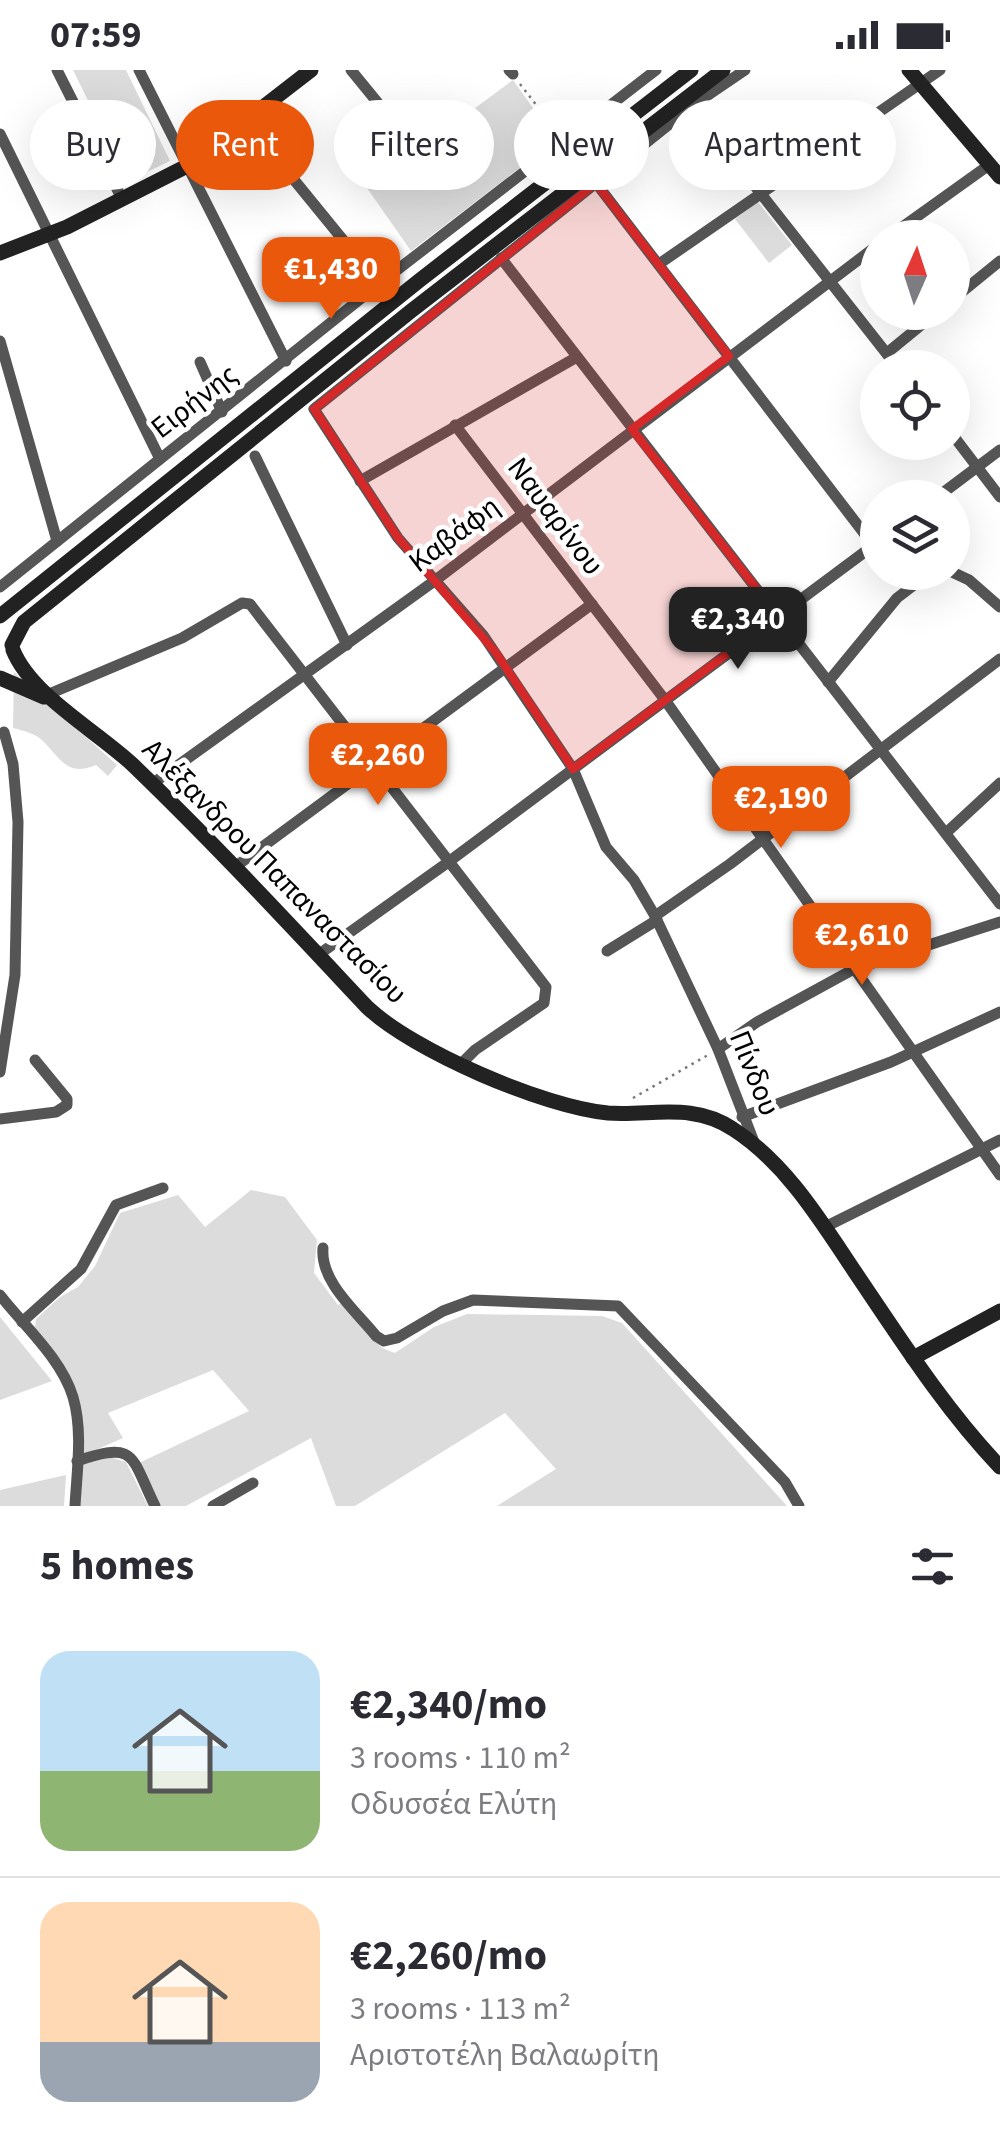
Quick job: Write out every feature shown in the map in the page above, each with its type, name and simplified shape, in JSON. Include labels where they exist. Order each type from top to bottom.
[{"type":"street","points":[[57,70],[122,199]]},
{"type":"street","points":[[139,70],[176,144]]},
{"type":"street","points":[[273,100],[311,70]]},
{"type":"street","points":[[351,70],[376,100]]},
{"type":"street","name":"Ειρήνης","points":[[617,100],[656,70]]},
{"type":"street","points":[[0,616],[420,280],[691,70]]},
{"type":"street","points":[[460,1065],[475,1050],[544,1003],[546,987],[250,604],[242,603],[182,638],[55,699],[0,674],[24,622],[412,311],[723,70]]},
{"type":"street","points":[[701,100],[745,70]]},
{"type":"street","points":[[910,70],[994,171],[916,220]]},
{"type":"street","points":[[659,264],[940,70]]},
{"type":"street","points":[[649,140],[669,124]]},
{"type":"street","points":[[2,141],[160,459]]},
{"type":"street","points":[[0,252],[48,235],[176,172]]},
{"type":"street","name":"Ειρήνης","points":[[0,587],[514,180]]},
{"type":"street","points":[[199,190],[286,361]]},
{"type":"street","points":[[303,190],[380,284]]},
{"type":"street","points":[[587,190],[501,258],[1000,904]]},
{"type":"street","points":[[601,190],[860,524]]},
{"type":"street","points":[[762,192],[884,350]]},
{"type":"street","name":"Καβάφη","points":[[152,784],[433,582],[860,257]]},
{"type":"street","name":"Πίνδου","points":[[501,258],[314,408],[398,538],[507,668],[573,770],[606,847],[634,880],[656,918],[718,1049],[756,1145],[825,1227],[966,1432],[1000,1467]]},
{"type":"street","points":[[970,285],[1000,261]]},
{"type":"street","points":[[890,350],[914,330]]},
{"type":"street","points":[[0,341],[57,541]]},
{"type":"street","points":[[360,481],[577,357]]},
{"type":"street","points":[[200,362],[222,412]]},
{"type":"street","name":"Ναυαρίνου","points":[[455,426],[666,700],[1000,1175]]},
{"type":"street","points":[[960,480],[1000,450]]},
{"type":"street","points":[[255,456],[347,645]]},
{"type":"street","points":[[970,456],[1000,496]]},
{"type":"street","points":[[318,956],[860,554]]},
{"type":"street","points":[[970,581],[1000,607]]},
{"type":"street","points":[[828,682],[907,590]]},
{"type":"street","points":[[235,867],[592,604]]},
{"type":"street","name":"Αλέξανδρου Παπαναστασίου","points":[[0,624],[8,631],[20,666],[152,784],[381,1020],[460,1065],[510,1086],[606,1112],[688,1111],[719,1121],[756,1145]]},
{"type":"street","points":[[608,950],[764,838],[1000,659]]},
{"type":"street","points":[[0,1072],[14,975],[18,822],[13,764],[4,732]]},
{"type":"street","points":[[947,832],[1000,783]]},
{"type":"street","points":[[718,1049],[757,1022],[854,969],[1000,922]]},
{"type":"street","points":[[742,1117],[913,1053],[1000,1012]]},
{"type":"street","points":[[0,1119],[56,1112],[68,1105],[35,1060]]},
{"type":"street","points":[[825,1227],[1000,1140]]},
{"type":"street","points":[[22,1322],[81,1269],[116,1205],[163,1188]]},
{"type":"street","points":[[323,1248],[324,1264],[332,1281],[376,1336],[384,1340],[396,1338],[473,1300],[618,1306],[784,1482],[800,1506]]},
{"type":"street","points":[[0,1295],[60,1370],[72,1394],[77,1422],[75,1506]]},
{"type":"street","points":[[913,1358],[1000,1312]]},
{"type":"street","points":[[77,1461],[112,1450],[125,1452],[134,1462],[155,1506]]},
{"type":"street","points":[[212,1506],[253,1483]]},
{"type":"path","points":[[511,72],[533,100]]},
{"type":"path","points":[[606,1112],[718,1049]]},
{"type":"highlighted area","points":[[596,183],[729,356],[632,429],[778,616],[573,769],[496,653],[398,538],[314,409]]},
{"type":"shaded area","points":[[73,70],[126,70],[141,100],[88,100]]},
{"type":"shaded area","points":[[513,80],[527,100],[514,100],[514,172],[494,187],[494,100],[486,100]]},
{"type":"shaded area","points":[[156,132],[170,161],[156,168]]},
{"type":"shaded area","points":[[368,190],[491,190],[411,251]]},
{"type":"shaded area","points":[[758,202],[792,245],[769,263],[735,219]]},
{"type":"shaded area","points":[[14,672],[117,765],[108,776],[96,765],[71,767],[40,738],[13,728]]},
{"type":"shaded area","points":[[251,1190],[285,1197],[317,1240],[314,1273],[338,1305],[343,1302],[382,1348],[395,1353],[434,1327],[467,1314],[602,1316],[622,1323],[787,1506],[497,1506],[556,1469],[505,1413],[355,1506],[336,1506],[311,1438],[186,1506],[157,1506],[139,1463],[249,1411],[213,1370],[108,1413],[123,1438],[82,1456],[78,1401],[66,1374],[35,1328],[36,1319],[78,1287],[95,1266],[120,1213],[178,1195],[205,1227]]},
{"type":"shaded area","points":[[0,1317],[52,1381],[0,1400]]},
{"type":"shaded area","points":[[110,1457],[126,1462],[148,1506],[79,1506],[81,1465]]},
{"type":"shaded area","points":[[66,1475],[64,1506],[0,1506],[0,1490]]}]
